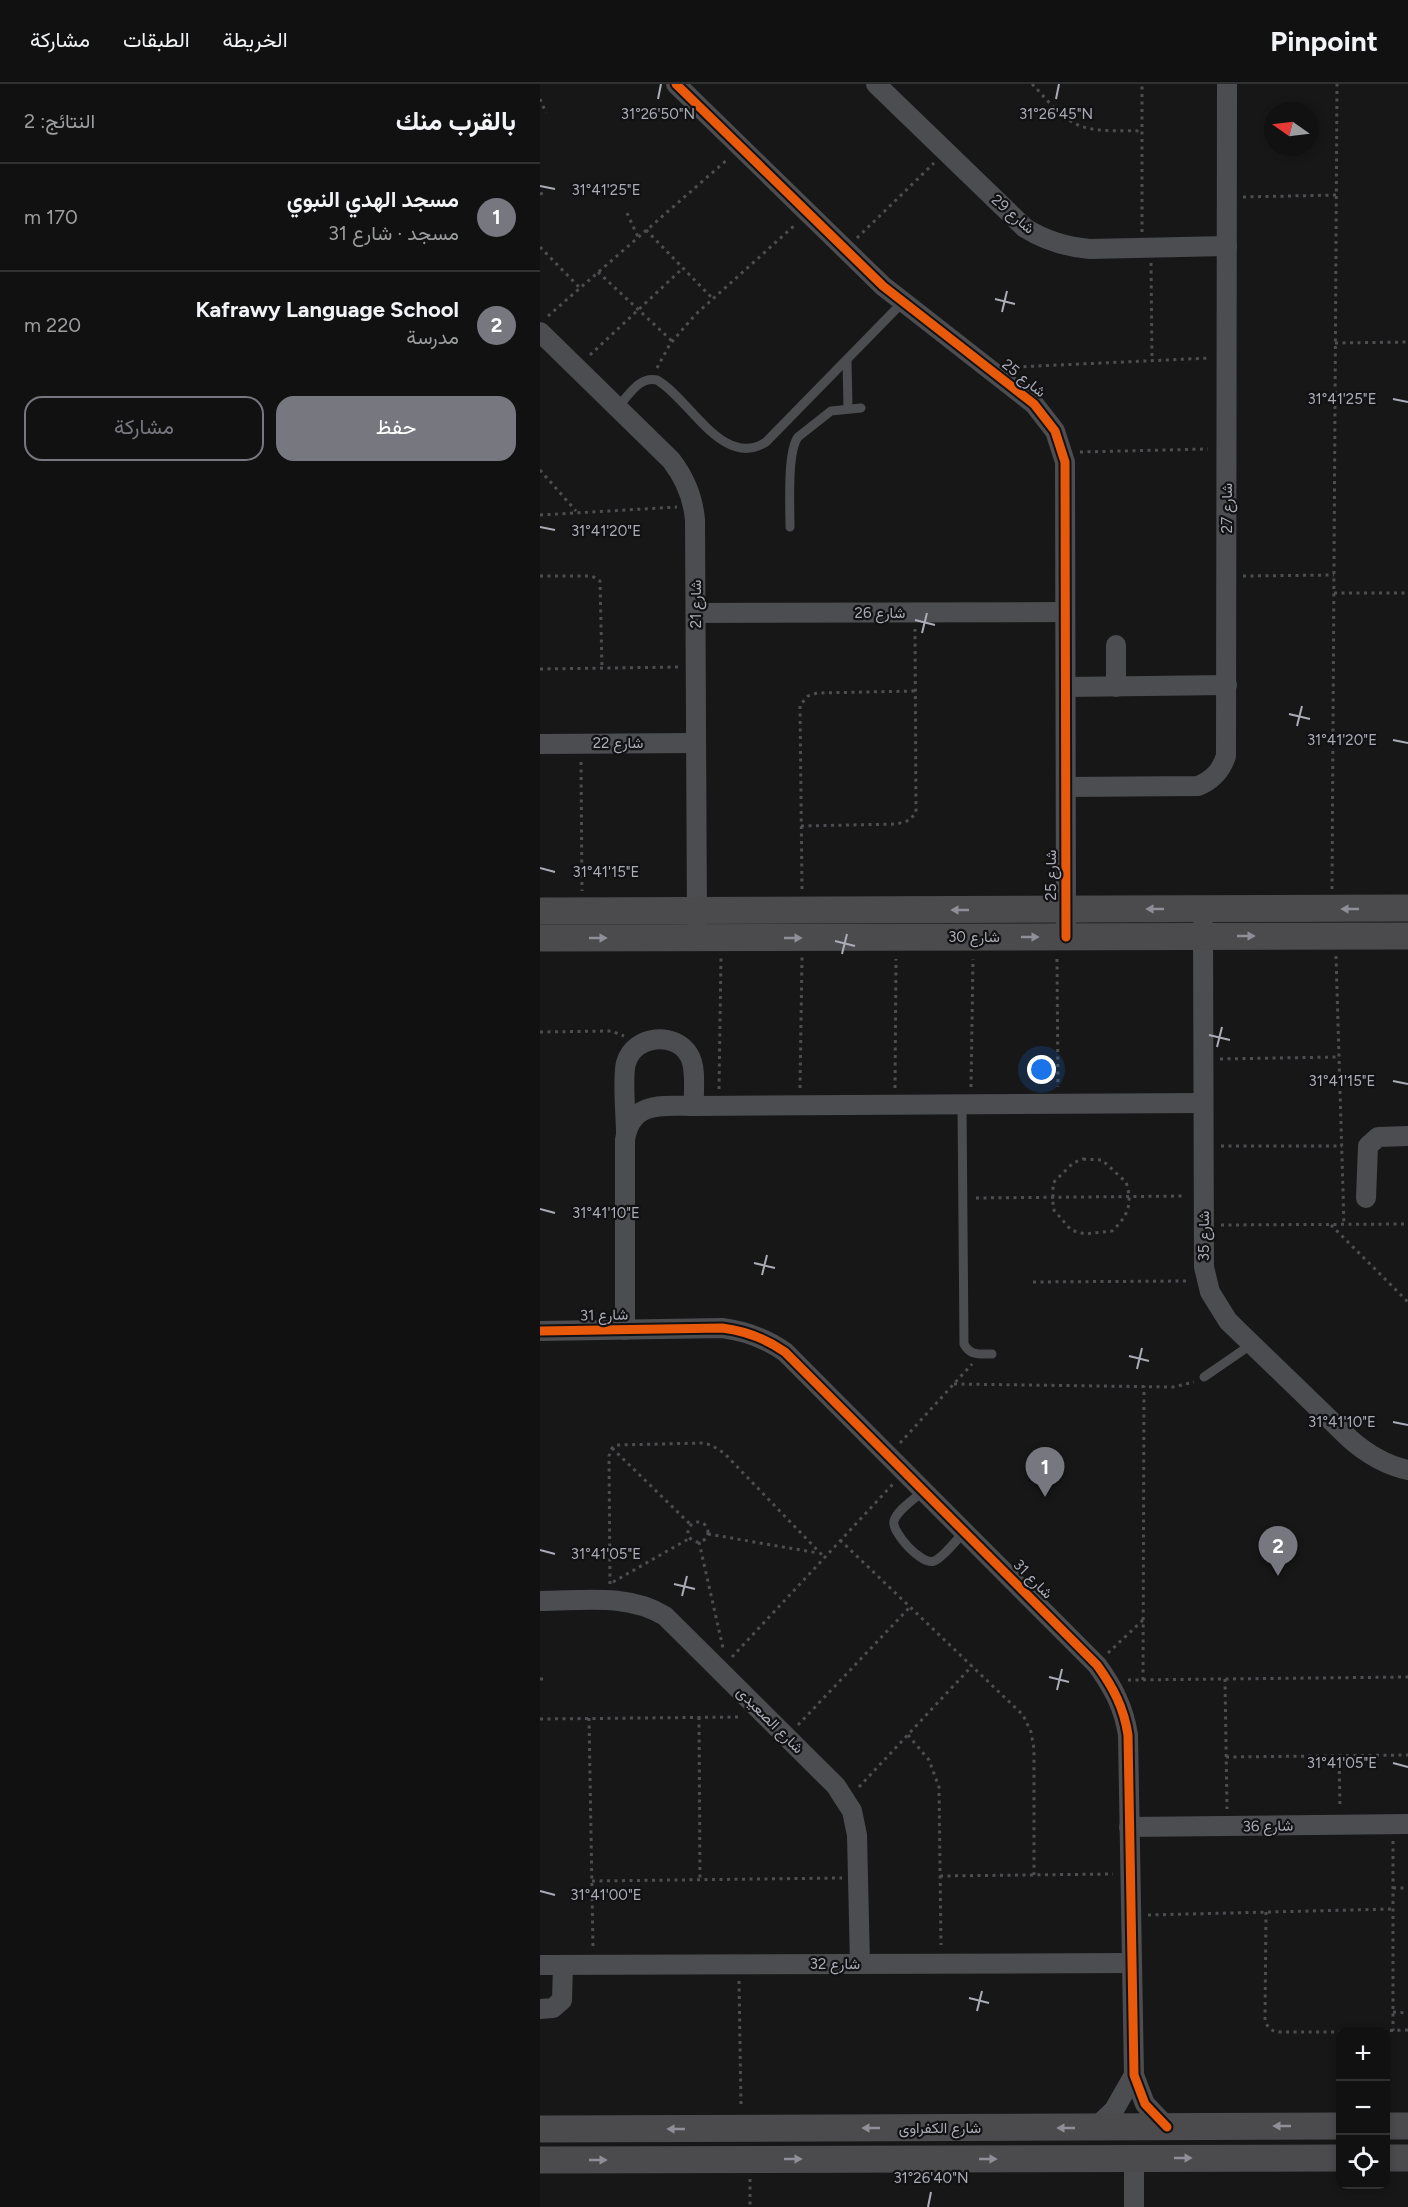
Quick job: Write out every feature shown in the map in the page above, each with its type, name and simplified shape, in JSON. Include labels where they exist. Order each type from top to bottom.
[{"type":"street","name":"شارع 25","points":[[676,84],[844,250],[902,303],[1042,412],[1055,431],[1065,462],[1066,909],[1061,937]]},
{"type":"street","name":"شارع 29","points":[[876,84],[1025,228],[1036,235],[1075,248],[1227,246]]},
{"type":"street","name":"شارع 27","points":[[1066,787],[1188,788],[1206,783],[1220,771],[1226,756],[1227,84]]},
{"type":"street","name":"شارع 21","points":[[540,332],[677,468],[688,486],[694,506],[697,910],[709,938]]},
{"type":"street","name":"شارع 26","points":[[696,613],[1065,612]]},
{"type":"street","points":[[1116,645],[1116,687]]},
{"type":"street","points":[[1065,687],[1227,685]]},
{"type":"street","name":"شارع 22","points":[[540,744],[696,743]]},
{"type":"street","name":"شارع 30","points":[[540,911],[1408,908]]},
{"type":"street","name":"شارع 35","points":[[1203,909],[1204,1267],[1206,1281],[1221,1312],[1360,1448],[1384,1462],[1408,1470]]},
{"type":"street","name":"شارع 30","points":[[540,938],[1408,936]]},
{"type":"street","points":[[625,1330],[626,1065],[633,1050],[646,1041],[662,1038],[678,1043],[684,1048],[693,1062],[694,1106]]},
{"type":"street","points":[[626,1140],[633,1118],[653,1106],[1203,1103]]},
{"type":"street","points":[[1366,1198],[1368,1146],[1378,1137],[1408,1136]]},
{"type":"street","name":"شارع 31","points":[[540,1331],[722,1328],[760,1337],[785,1352],[1097,1665],[1109,1681],[1119,1702],[1128,1735],[1134,2075],[1145,2104],[1167,2127]]},
{"type":"street","name":"شارع الصعيدى","points":[[540,1602],[610,1592],[665,1616],[723,1666],[768,1717],[836,1786],[852,1811],[857,1835],[860,1964]]},
{"type":"street","name":"شارع 36","points":[[1129,1827],[1400,1824]]},
{"type":"street","name":"شارع 32","points":[[540,1965],[1131,1963]]},
{"type":"street","points":[[540,2008],[553,2008],[562,2000],[562,1965]]},
{"type":"street","points":[[1095,2128],[1114,2110],[1134,2075]]},
{"type":"street","name":"شارع الكفراوى","points":[[540,2129],[1336,2126]]},
{"type":"street","points":[[1390,2126],[1408,2126]]},
{"type":"street","points":[[1134,2158],[1134,2207]]},
{"type":"street","name":"شارع الكفراوى","points":[[540,2160],[1336,2158]]},
{"type":"street","points":[[1390,2158],[1408,2158]]},
{"type":"lane","points":[[618,407],[641,382],[652,379],[663,383],[722,441],[730,446],[746,450],[754,448],[766,442],[902,303]]},
{"type":"lane","points":[[847,360],[848,408]]},
{"type":"lane","points":[[790,527],[794,442],[827,413],[838,409],[861,408]]},
{"type":"lane","points":[[966,1104],[962,1198],[964,1344],[968,1352],[992,1354]]},
{"type":"lane","points":[[1204,1377],[1252,1344]]},
{"type":"lane","points":[[923,1491],[898,1515],[894,1525],[895,1531],[920,1558],[928,1562],[936,1561],[964,1532]]},
{"type":"path","points":[[1032,84],[1060,113],[1076,124],[1097,129],[1142,131]]},
{"type":"path","points":[[1142,84],[1146,247],[1152,361]]},
{"type":"path","points":[[1332,909],[1336,84]]},
{"type":"path","points":[[540,99],[546,113]]},
{"type":"path","points":[[540,323],[741,147]]},
{"type":"path","points":[[844,250],[946,152]]},
{"type":"path","points":[[1227,197],[1336,195]]},
{"type":"path","points":[[627,213],[638,237]]},
{"type":"path","points":[[652,379],[672,342],[695,315],[807,213]]},
{"type":"path","points":[[646,230],[713,299]]},
{"type":"path","points":[[540,247],[580,288]]},
{"type":"path","points":[[577,367],[683,268]]},
{"type":"path","points":[[598,272],[672,342]]},
{"type":"path","points":[[1335,343],[1408,342]]},
{"type":"path","points":[[987,368],[1227,357]]},
{"type":"path","points":[[1063,452],[1227,449]]},
{"type":"path","points":[[540,470],[577,513]]},
{"type":"path","points":[[540,514],[694,506]]},
{"type":"path","points":[[1227,576],[1334,575]]},
{"type":"path","points":[[540,576],[592,576],[600,581],[602,668]]},
{"type":"path","points":[[1334,593],[1408,593]]},
{"type":"path","points":[[801,826],[897,824],[904,823],[913,816],[917,807],[914,612]]},
{"type":"path","points":[[540,669],[696,667]]},
{"type":"path","points":[[802,910],[799,710],[803,699],[817,693],[915,691]]},
{"type":"path","points":[[581,743],[582,910]]},
{"type":"path","points":[[1336,936],[1344,1225]]},
{"type":"path","points":[[895,1105],[896,937]]},
{"type":"path","points":[[966,1104],[973,937]]},
{"type":"path","points":[[1058,1104],[1061,937]]},
{"type":"path","points":[[709,938],[719,1106]]},
{"type":"path","points":[[800,1105],[802,938]]},
{"type":"path","points":[[540,1032],[616,1032],[629,1040],[633,1050]]},
{"type":"path","points":[[1203,1060],[1339,1057]]},
{"type":"path","points":[[1204,1146],[1342,1146]]},
{"type":"path","points":[[1083,1159],[1097,1159],[1106,1163],[1126,1182],[1128,1197],[1127,1215],[1114,1230],[1085,1234],[1071,1230],[1053,1209],[1051,1197],[1055,1180],[1073,1163],[1083,1159]]},
{"type":"path","points":[[962,1198],[1204,1196]]},
{"type":"path","points":[[1331,1224],[1408,1302]]},
{"type":"path","points":[[1204,1225],[1408,1224]]},
{"type":"path","points":[[1033,1282],[1206,1281]]},
{"type":"path","points":[[889,1456],[981,1354]]},
{"type":"path","points":[[954,1384],[1173,1387],[1186,1385],[1204,1377]]},
{"type":"path","points":[[1143,1680],[1144,1386]]},
{"type":"path","points":[[610,1592],[609,1456],[612,1448],[617,1445],[694,1442],[711,1445],[724,1453],[824,1557]]},
{"type":"path","points":[[612,1448],[692,1525]]},
{"type":"path","points":[[723,1666],[904,1471]]},
{"type":"path","points":[[690,1539],[688,1534],[696,1522],[705,1525],[708,1534]]},
{"type":"path","points":[[708,1534],[820,1554]]},
{"type":"path","points":[[690,1539],[699,1542],[708,1534]]},
{"type":"path","points":[[610,1592],[690,1539]]},
{"type":"path","points":[[840,1540],[1017,1708],[1031,1732],[1034,1749],[1034,1875]]},
{"type":"path","points":[[699,1542],[723,1666]]},
{"type":"path","points":[[787,1737],[910,1607]]},
{"type":"path","points":[[1097,1665],[1144,1619]]},
{"type":"path","points":[[846,1800],[972,1666]]},
{"type":"path","points":[[1109,1681],[1408,1677]]},
{"type":"path","points":[[1225,1679],[1227,1826]]},
{"type":"path","points":[[540,1719],[768,1717]]},
{"type":"path","points":[[589,1718],[593,1965]]},
{"type":"path","points":[[699,1718],[700,1880]]},
{"type":"path","points":[[908,1735],[934,1768],[939,1787],[941,1964]]},
{"type":"path","points":[[1226,1757],[1408,1755]]},
{"type":"path","points":[[1338,1756],[1340,1825]]},
{"type":"path","points":[[1400,1824],[1392,1909],[1393,2031],[1408,2030]]},
{"type":"path","points":[[940,1876],[1130,1874]]},
{"type":"path","points":[[592,1881],[859,1878]]},
{"type":"path","points":[[1393,1888],[1408,1888]]},
{"type":"path","points":[[1130,1916],[1392,1909]]},
{"type":"path","points":[[1266,1912],[1265,2021],[1267,2025],[1275,2032],[1336,2032]]},
{"type":"path","points":[[739,1964],[741,2128]]},
{"type":"path","points":[[1393,2012],[1408,2013]]},
{"type":"path","points":[[750,2159],[750,2207]]},
{"type":"cycle path","points":[[676,84],[883,286],[1034,404],[1055,431],[1065,462],[1066,937]]},
{"type":"cycle path","points":[[540,1331],[722,1328],[755,1336],[778,1347],[1097,1665],[1117,1698],[1128,1735],[1134,2075],[1145,2104],[1167,2127]]},
{"type":"place","name":"مسجد الهدي النبوي","points":[[1045,1497]]},
{"type":"place","name":"Kafrawy Language School","points":[[1278,1576]]}]
